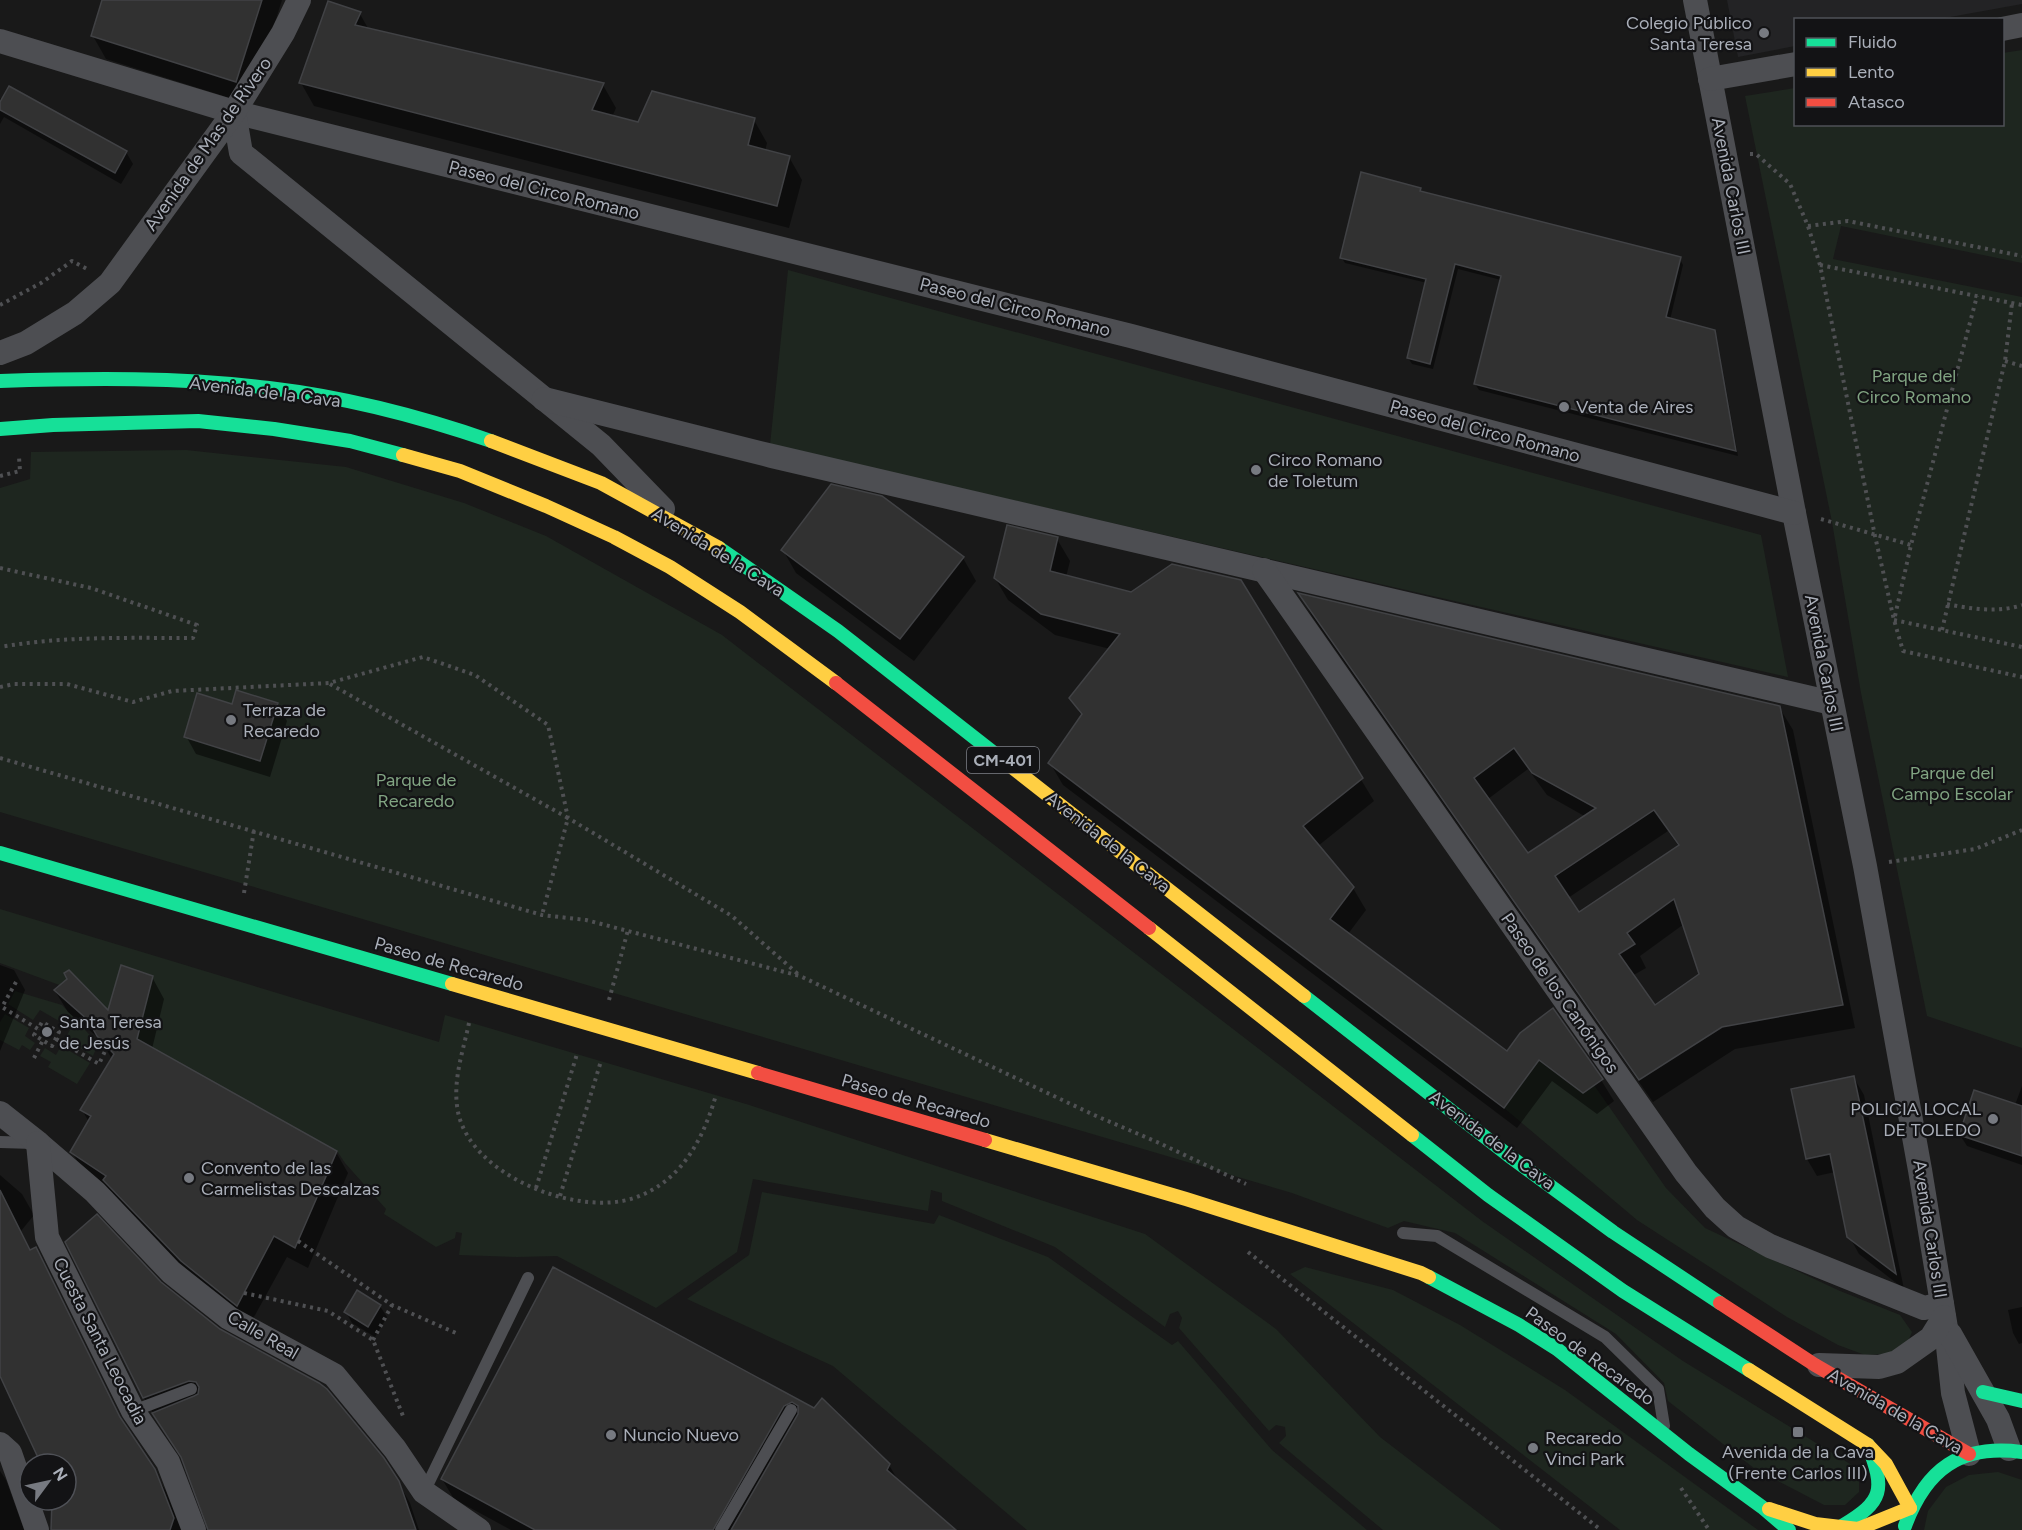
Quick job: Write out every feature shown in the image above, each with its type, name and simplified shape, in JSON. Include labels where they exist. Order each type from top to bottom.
[{"type":"main road","name":"Avenida de la Cava","points":[[0,381],[73,378],[232,385],[294,392],[356,403],[430,421],[521,452],[596,481],[678,524],[741,562],[838,631],[1508,1155],[1613,1232],[1815,1365],[1969,1454]]},
{"type":"main road","name":"Avenida de la Cava","points":[[0,429],[53,425],[198,421],[274,429],[350,441],[460,471],[605,532],[670,567],[740,612],[851,694],[1488,1195],[1623,1291],[1868,1445],[1886,1464],[1910,1508]]},
{"type":"main road","name":"Paseo de Recaredo","points":[[0,853],[716,1060],[1186,1199],[1421,1273],[1519,1325],[1557,1349],[1789,1530]]},
{"type":"main road","points":[[1983,1392],[2022,1401]]},
{"type":"main road","points":[[1838,1527],[1865,1512],[1875,1501],[1879,1474],[1868,1445]]},
{"type":"main road","points":[[1904,1530],[1910,1508],[1924,1485],[1945,1466],[1969,1454],[1989,1449],[2018,1447]]},
{"type":"main road","name":"Paseo de Recaredo","points":[[1762,1507],[1815,1524],[1858,1529],[1910,1508]]},
{"type":"street","name":"Avenida de Mas de Rivero","points":[[110,283],[234,112],[278,42],[299,0]]},
{"type":"street","name":"Avenida Carlos III","points":[[1695,0],[1864,866],[1920,1170],[1944,1316],[1953,1393],[1969,1454]]},
{"type":"street","points":[[2004,28],[2022,25]]},
{"type":"street","name":"Paseo del Circo Romano","points":[[0,41],[234,112],[1131,336],[1794,513]]},
{"type":"street","points":[[1710,79],[1794,64]]},
{"type":"street","points":[[234,112],[241,153],[601,445],[678,524]]},
{"type":"street","points":[[0,353],[26,343],[75,313],[110,283]]},
{"type":"street","points":[[544,399],[771,456],[1832,703]]},
{"type":"street","name":"Paseo de los Canónigos","points":[[1264,570],[1686,1173],[1715,1208],[1736,1227],[1770,1246],[1944,1316]]},
{"type":"street","name":"Calle Real","points":[[0,1113],[95,1192],[171,1272],[229,1318],[334,1375],[395,1449],[424,1492],[479,1530]]},
{"type":"street","name":"Cuesta Santa Leocadia","points":[[38,1143],[47,1238],[132,1412],[168,1462],[194,1530]]},
{"type":"street","points":[[1815,1365],[1879,1367],[1898,1362],[1931,1338],[1944,1316]]},
{"type":"street","name":"Avenida Carlos III","points":[[1944,1316],[1998,1419],[2018,1447]]},
{"type":"street","points":[[0,1444],[10,1453],[37,1530]]},
{"type":"lane","points":[[0,1142],[38,1143]]},
{"type":"lane","points":[[1403,1233],[1437,1236],[1605,1337],[1658,1389],[1665,1433]]},
{"type":"lane","points":[[424,1492],[528,1278]]},
{"type":"lane","points":[[132,1412],[191,1389]]},
{"type":"lane","points":[[721,1530],[791,1410]]},
{"type":"path","points":[[1725,157],[1756,154],[1790,184],[1808,226],[1820,265],[1875,536],[1903,651],[2022,678]]},
{"type":"path","points":[[1808,226],[1848,220],[2022,256]]},
{"type":"path","points":[[0,306],[41,283],[72,261],[110,283]]},
{"type":"path","points":[[1820,265],[2022,305]]},
{"type":"path","points":[[1894,620],[1911,545],[1977,296]]},
{"type":"path","points":[[1941,630],[2005,361],[2012,303]]},
{"type":"path","points":[[2005,361],[2022,366]]},
{"type":"path","points":[[0,476],[20,471]]},
{"type":"path","points":[[1794,513],[1911,545]]},
{"type":"path","points":[[0,568],[91,588],[197,625],[193,638],[61,639],[0,647]]},
{"type":"path","points":[[1947,604],[1969,608],[2010,609],[2022,605]]},
{"type":"path","points":[[1894,620],[2022,646]]},
{"type":"path","points":[[0,687],[14,684],[67,684],[133,702],[172,691],[329,683],[423,657],[475,675],[548,725],[568,818],[542,915]]},
{"type":"path","points":[[329,683],[568,818],[732,916],[800,976]]},
{"type":"path","points":[[0,758],[542,915],[586,920],[800,976],[1094,1115],[1247,1184]]},
{"type":"path","points":[[243,896],[254,830]]},
{"type":"path","points":[[1864,866],[1975,849],[2022,830]]},
{"type":"path","points":[[608,1004],[628,930]]},
{"type":"path","points":[[15,982],[2,1007],[38,1029]]},
{"type":"path","points":[[42,1022],[59,1032],[52,1046],[34,1035],[38,1029],[42,1022]]},
{"type":"path","points":[[469,1023],[455,1083],[458,1113],[470,1141],[494,1166],[524,1184],[560,1196],[578,1201],[610,1202],[634,1198],[657,1186],[681,1168],[697,1146],[716,1095]]},
{"type":"path","points":[[56,1039],[99,1064],[107,1047]]},
{"type":"path","points":[[34,1058],[43,1040]]},
{"type":"path","points":[[536,1189],[577,1054]]},
{"type":"path","points":[[560,1196],[601,1061]]},
{"type":"path","points":[[298,1241],[392,1305],[456,1333]]},
{"type":"path","points":[[1241,1246],[1601,1530]]},
{"type":"path","points":[[244,1293],[328,1311],[373,1340],[404,1417]]},
{"type":"path","points":[[373,1340],[392,1305]]},
{"type":"path","points":[[1681,1487],[1709,1530]]},
{"type":"shaded area","name":"Colegio Público Santa Teresa","points":[[1727,0],[2022,0],[2022,4],[1945,18],[1794,18],[1794,46],[1738,57]]},
{"type":"green space","name":"Parque del Circo Romano","points":[[2022,50],[2022,263],[1841,226],[1833,259],[2022,297],[2022,1048],[1927,1016],[1861,693],[1832,522],[1745,96],[1794,88],[1794,126],[2004,126],[2004,53]]},
{"type":"green space","points":[[788,270],[1761,535],[1788,677],[770,445]]},
{"type":"green space","name":"Parque de Recaredo","points":[[186,450],[346,467],[464,503],[546,536],[722,635],[1482,1221],[1683,1361],[1855,1467],[1859,1475],[1859,1492],[1845,1505],[1824,1505],[1755,1469],[1668,1401],[1664,1383],[1616,1334],[1455,1233],[1404,1221],[1388,1228],[1292,1193],[0,812],[0,488],[30,479],[31,452]]},
{"type":"green space","points":[[0,909],[439,1042],[445,1015],[746,1104],[1145,1234],[1276,1329],[1380,1437],[1501,1530],[1383,1530],[1279,1443],[1286,1436],[1285,1427],[1276,1425],[1269,1431],[1179,1328],[1182,1318],[1178,1311],[1170,1314],[1165,1327],[1055,1247],[942,1201],[942,1193],[931,1190],[928,1211],[753,1179],[737,1252],[656,1308],[557,1256],[459,1255],[462,1233],[456,1232],[455,1238],[436,1247],[384,1214],[386,1209],[337,1151],[137,1039],[152,976],[121,965],[103,1029],[68,978],[62,986],[0,963]]},
{"type":"green space","points":[[15,991],[62,1005],[98,1044],[93,1056],[65,1039],[71,1028],[40,1010],[33,1020],[8,1004]]},
{"type":"green space","points":[[5,1014],[29,1028],[25,1036],[35,1043],[30,1050],[22,1045],[19,1050],[0,1040],[0,1022]]},
{"type":"green space","points":[[61,1046],[90,1063],[77,1084],[48,1067],[51,1062],[40,1056],[45,1048],[56,1055]]},
{"type":"green space","points":[[1539,1060],[1594,1085],[1666,1188],[1705,1228],[1840,1291],[1900,1315],[1912,1332],[1906,1346],[1886,1354],[1865,1355],[1838,1345],[1787,1317],[1637,1220],[1504,1108]]},
{"type":"green space","points":[[762,1192],[934,1224],[939,1215],[1048,1257],[1172,1345],[1178,1341],[1272,1450],[1367,1530],[1027,1530],[833,1366],[687,1299],[749,1255]]},
{"type":"green space","points":[[1305,1267],[1393,1290],[1460,1325],[1565,1390],[1758,1530],[1620,1530],[1290,1274]]},
{"type":"green space","points":[[1998,1472],[2022,1480],[2022,1530],[1924,1530],[1928,1511],[1946,1487],[1969,1475]]},
{"type":"building","points":[[102,0],[262,0],[236,82],[91,36]]},
{"type":"building","points":[[328,1],[361,12],[355,25],[604,83],[592,110],[638,122],[652,91],[755,118],[748,145],[790,156],[777,206],[299,83]]},
{"type":"building","points":[[9,86],[127,151],[115,173],[0,110],[0,102]]},
{"type":"building","points":[[1361,172],[1421,188],[1420,191],[1681,257],[1666,317],[1715,330],[1736,451],[1474,384],[1501,276],[1455,264],[1430,364],[1407,358],[1426,279],[1340,258]]},
{"type":"building","points":[[831,484],[882,496],[964,557],[900,639],[781,550]]},
{"type":"building","points":[[1007,525],[1058,537],[1050,571],[1131,592],[1172,564],[1241,580],[1363,778],[1303,826],[1354,887],[1330,919],[1507,1051],[1520,1033],[1553,1008],[1603,1079],[1583,1093],[1539,1060],[1504,1108],[1048,763],[1082,714],[1069,698],[1120,634],[1041,614],[994,578]]},
{"type":"building","points":[[1298,593],[1780,706],[1843,1005],[1722,1027],[1639,1080]],"holes":[[[1514,748],[1532,773],[1596,808],[1528,853],[1474,778]],[[1654,810],[1679,845],[1579,912],[1555,876]],[[1674,899],[1699,974],[1655,1005],[1619,954],[1635,944],[1627,933]]]},
{"type":"building","name":"Terraza de Recaredo","points":[[236,690],[278,703],[260,761],[184,737],[197,693],[232,704]]},
{"type":"building","name":"Convento de las Carmelistas Descalzas","points":[[121,965],[153,976],[137,1039],[337,1151],[295,1248],[274,1236],[237,1306],[181,1261],[103,1180],[106,1176],[70,1152],[91,1116],[80,1110],[114,1054],[97,1036],[88,1020],[54,990],[67,979],[64,973],[69,970],[108,1010]]},
{"type":"building","points":[[1854,1076],[1896,1274],[1847,1237],[1830,1154],[1806,1159],[1791,1089]]},
{"type":"building","name":"POLICIA LOCAL DE TOLEDO","points":[[1974,1090],[2022,1106],[2022,1156],[1959,1135]]},
{"type":"building","points":[[0,1190],[30,1250],[36,1247],[120,1417],[155,1469],[174,1518],[170,1530],[51,1530],[52,1512],[78,1512],[78,1452],[35,1452],[0,1376]]},
{"type":"building","points":[[97,1214],[161,1282],[220,1329],[327,1389],[384,1458],[399,1481],[416,1530],[208,1530],[181,1457],[152,1413],[198,1394],[199,1387],[196,1382],[189,1381],[143,1398],[65,1242]]},
{"type":"building","name":"Nuncio Nuevo","points":[[553,1267],[814,1408],[822,1398],[890,1464],[887,1470],[956,1530],[731,1530],[798,1414],[798,1406],[792,1402],[784,1406],[713,1530],[535,1530],[441,1479]]},
{"type":"building","points":[[357,1290],[381,1305],[368,1327],[344,1312]]},
{"type":"traffic: fast","points":[[0,381],[135,379],[269,388],[382,409],[437,423],[491,441]]},
{"type":"traffic: fast","points":[[0,429],[53,425],[198,421],[274,429],[350,441],[403,455]]},
{"type":"traffic: fast","points":[[719,548],[838,631],[999,757]]},
{"type":"traffic: fast","points":[[0,853],[452,984]]},
{"type":"traffic: fast","points":[[1304,996],[1508,1155],[1613,1232],[1720,1303]]},
{"type":"traffic: fast","points":[[1412,1135],[1488,1195],[1623,1291],[1749,1370]]},
{"type":"traffic: fast","points":[[1429,1277],[1519,1325],[1557,1349],[1789,1530]]},
{"type":"traffic: fast","points":[[1983,1392],[2022,1401]]},
{"type":"traffic: fast","points":[[1842,1526],[1866,1509],[1877,1493],[1877,1473],[1868,1445]]},
{"type":"traffic: fast","points":[[1905,1526],[1923,1489],[1948,1465],[1963,1457],[1981,1452],[2022,1452]]},
{"type":"traffic: slow","points":[[491,441],[601,483],[719,548]]},
{"type":"traffic: slow","points":[[403,455],[460,471],[614,537],[670,567],[740,612],[836,683]]},
{"type":"traffic: slow","points":[[999,757],[1304,996]]},
{"type":"traffic: slow","points":[[1149,928],[1412,1135]]},
{"type":"traffic: slow","points":[[452,984],[758,1073]]},
{"type":"traffic: slow","points":[[985,1140],[1186,1199],[1429,1277]]},
{"type":"traffic: slow","points":[[1749,1370],[1868,1445],[1886,1464],[1910,1508]]},
{"type":"traffic: slow","points":[[1769,1509],[1815,1524],[1858,1529],[1910,1508]]},
{"type":"traffic: jam","points":[[836,683],[1149,928]]},
{"type":"traffic: jam","points":[[758,1073],[985,1140]]},
{"type":"traffic: jam","points":[[1720,1303],[1815,1365],[1969,1454]]},
{"type":"place","name":"Colegio Público Santa Teresa","points":[[1764,33]]},
{"type":"place","name":"Venta de Aires","points":[[1564,407]]},
{"type":"place","name":"Circo Romano de Toletum","points":[[1256,470]]},
{"type":"place","name":"Terraza de Recaredo","points":[[231,720]]},
{"type":"place","name":"Santa Teresa de Jesús","points":[[47,1032]]},
{"type":"place","name":"POLICIA LOCAL DE TOLEDO","points":[[1993,1119]]},
{"type":"place","name":"Convento de las Carmelistas Descalzas","points":[[189,1178]]},
{"type":"place","name":"Avenida de la Cava (Frente Carlos III)","points":[[1798,1432]]},
{"type":"place","name":"Nuncio Nuevo","points":[[611,1435]]},
{"type":"place","name":"Recaredo Vinci Park","points":[[1533,1448]]},
{"type":"park label","name":"Parque del Campo Escolar","points":[[1952,783]]}]
